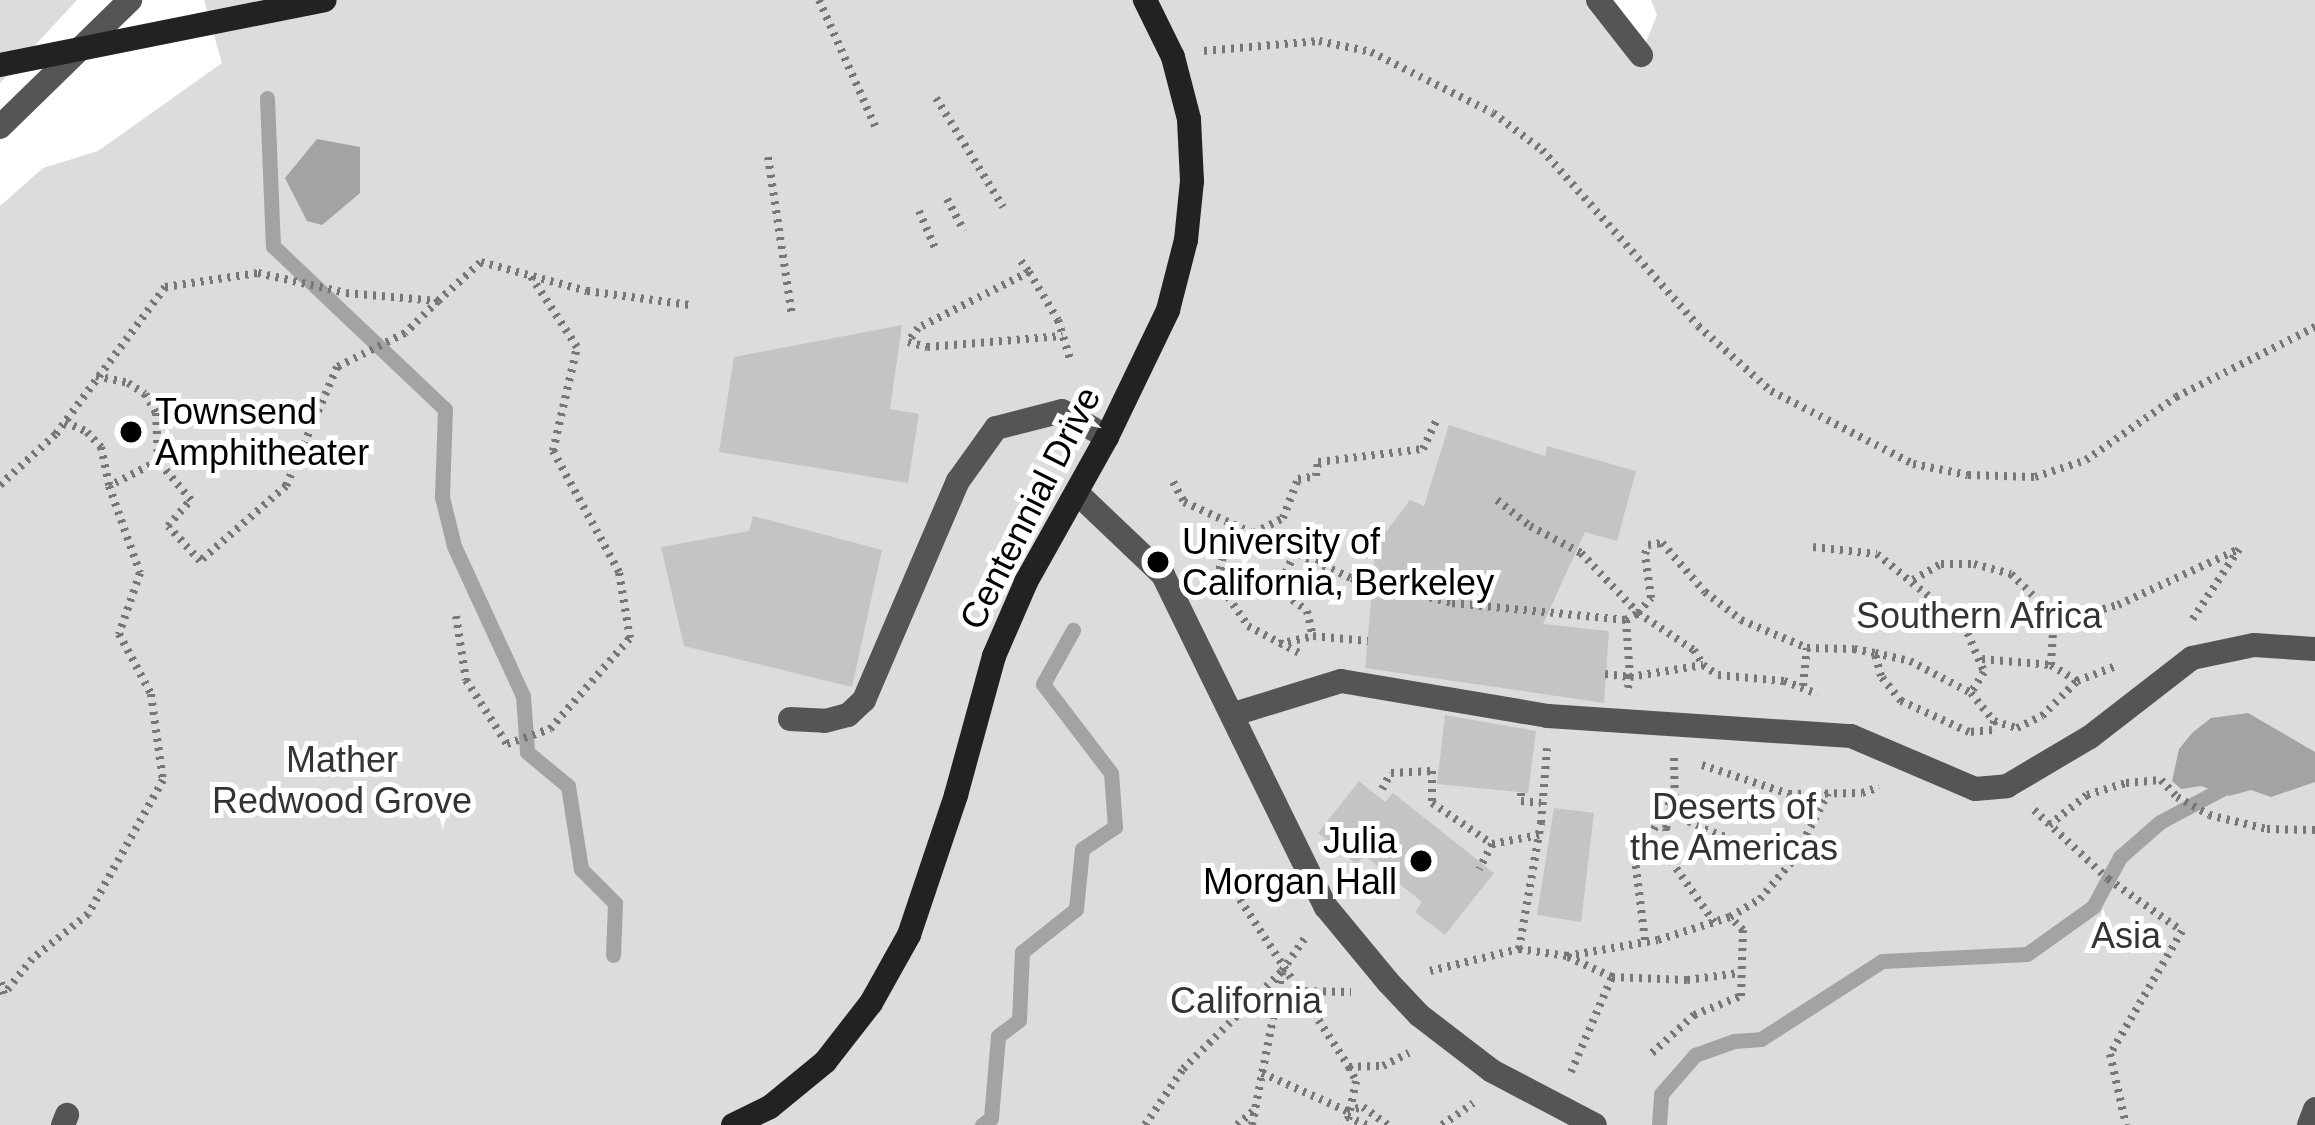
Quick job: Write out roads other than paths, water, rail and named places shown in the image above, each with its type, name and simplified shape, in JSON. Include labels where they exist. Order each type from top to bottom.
[{"type":"street","points":[[0,65],[325,0]]},
{"type":"street","name":"Centennial Drive","points":[[733,1125],[770,1107],[825,1062],[872,1003],[909,935],[956,795],[994,656],[1026,582],[1107,437],[1168,310],[1186,240],[1192,181],[1189,119],[1173,57],[1145,0]]},
{"type":"lane","points":[[0,127],[130,0]]},
{"type":"lane","points":[[1598,0],[1641,55]]},
{"type":"lane","points":[[790,718],[825,721],[848,715],[864,700],[958,481],[996,428],[1062,411],[1107,437]]},
{"type":"lane","points":[[1077,493],[1163,575],[1326,907],[1430,1024],[1492,1072],[1589,1122]]},
{"type":"lane","points":[[1234,714],[1341,681],[1548,716],[1851,736],[1975,790],[2007,786],[2090,737],[2192,658],[2254,645],[2315,650]]},
{"type":"lane","points":[[2309,1125],[2315,1109]]},
{"type":"waterway","points":[[267,98],[273,246],[445,409],[442,497],[454,546],[523,696],[527,752],[568,786],[581,869],[615,903],[613,955]]},
{"type":"waterway","points":[[982,1125],[991,1118],[998,1036],[1019,1020],[1022,952],[1076,909],[1082,849],[1115,827],[1111,773],[1043,684],[1073,630]]},
{"type":"waterway","points":[[1659,1125],[1661,1094],[1695,1055],[1734,1041],[1761,1039],[1882,961],[2027,954],[2093,907],[2120,857],[2160,822],[2235,782]]},
{"type":"place","name":"Townsend Amphitheater","points":[[131,432]]},
{"type":"place","name":"University of California, Berkeley","points":[[1158,562]]},
{"type":"place","name":"Julia Morgan Hall","points":[[1421,861]]},
{"type":"park label","name":"Southern Africa","points":[[1979,616]]},
{"type":"park label","name":"Mather Redwood Grove","points":[[342,780]]},
{"type":"park label","name":"Deserts of the Americas","points":[[1734,826]]},
{"type":"park label","name":"Asia","points":[[2126,936]]},
{"type":"park label","name":"California","points":[[1246,1001]]}]
